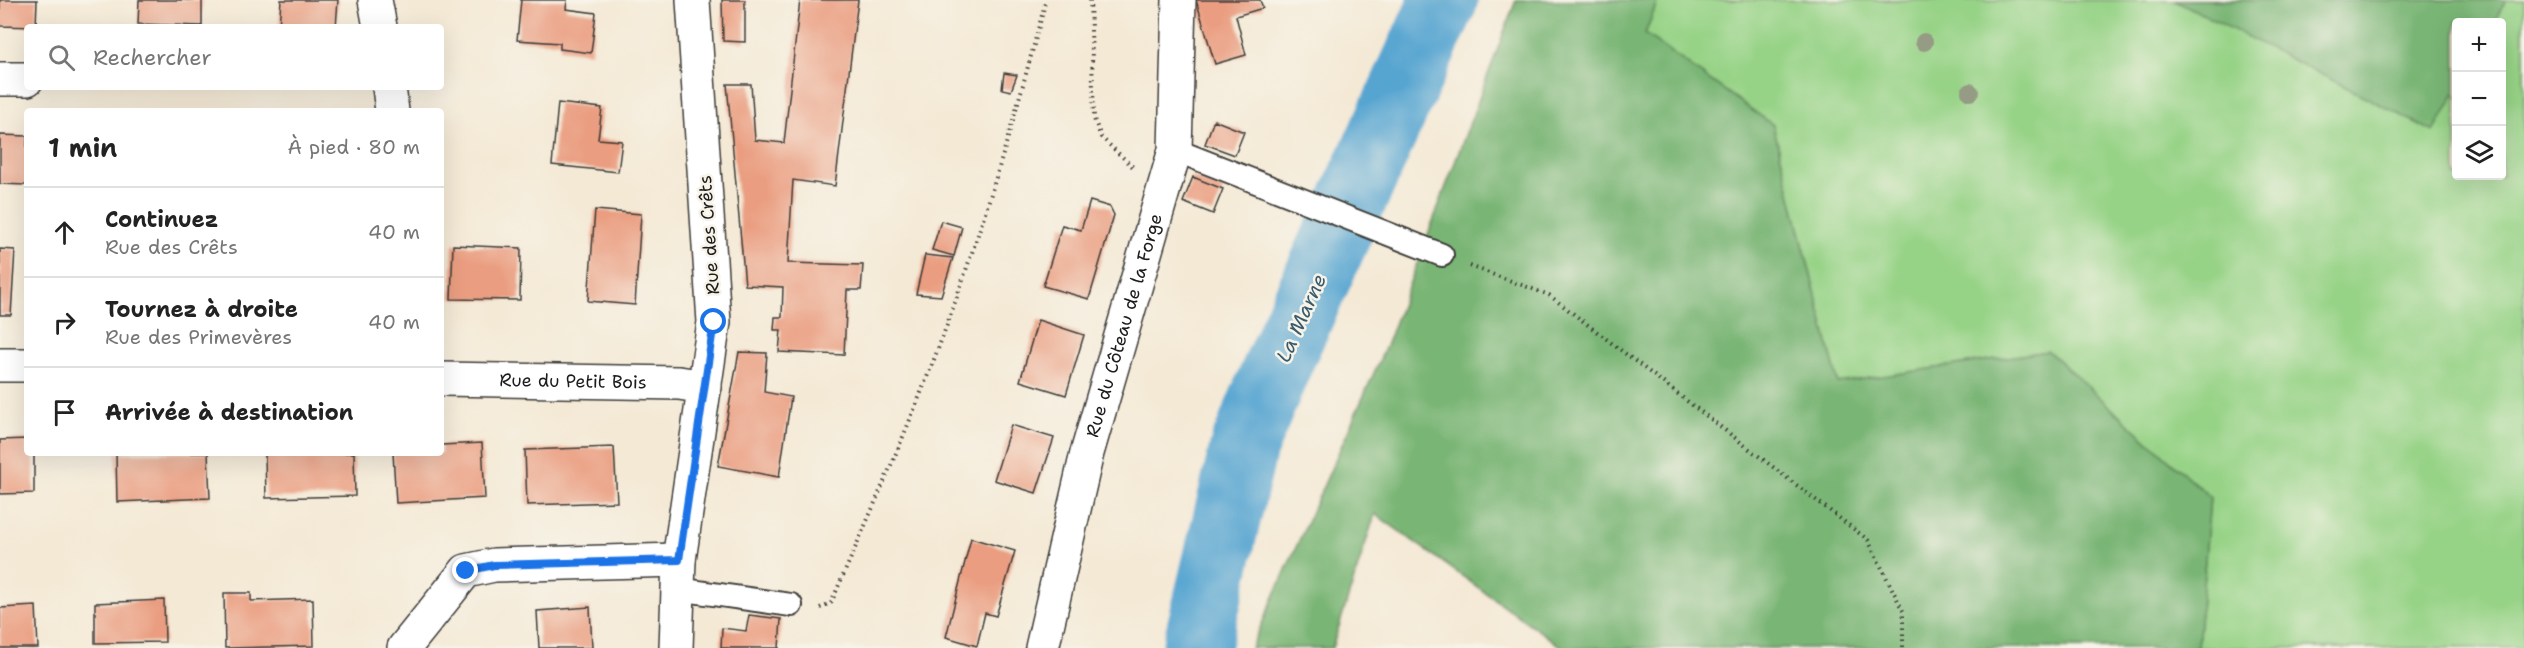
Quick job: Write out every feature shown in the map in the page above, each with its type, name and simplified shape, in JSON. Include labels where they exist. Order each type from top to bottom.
[{"type":"street","points":[[375,0],[379,24]]},
{"type":"street","name":"Rue des Crêts","points":[[676,648],[678,574],[714,322],[693,0]]},
{"type":"street","name":"Rue du Côteau de la Forge","points":[[1042,648],[1087,453],[1175,150],[1179,0]]},
{"type":"street","points":[[0,79],[24,79]]},
{"type":"street","points":[[389,90],[392,108]]},
{"type":"street","points":[[0,365],[24,365]]},
{"type":"street","name":"Rue du Petit Bois","points":[[444,379],[680,383],[705,387]]},
{"type":"street","points":[[404,648],[466,571],[494,565],[678,574]]},
{"type":"lane","points":[[1175,150],[1442,255]]},
{"type":"lane","points":[[678,574],[791,605]]},
{"type":"path","points":[[791,605],[816,609],[831,603],[863,529],[963,280],[1003,158],[1046,0]]},
{"type":"path","points":[[1090,0],[1091,95],[1094,119],[1101,137],[1135,169],[1166,183]]},
{"type":"path","points":[[1442,255],[1549,295],[1868,540],[1903,611],[1903,648]]},
{"type":"green space","points":[[1516,0],[1658,0],[1645,34],[1773,125],[1838,383],[2048,351],[2210,497],[2198,648],[1563,648],[1375,514],[1332,648],[1251,648],[1386,346]]},
{"type":"green space","points":[[1658,0],[2524,0],[2524,648],[2198,648],[2210,497],[2048,351],[1838,383],[1773,125],[1645,34]]},
{"type":"green space","points":[[2175,0],[2506,0],[2496,18],[2452,18],[2452,98],[2434,132]]},
{"type":"building","points":[[0,0],[37,0],[36,24],[24,24],[24,27],[0,26]]},
{"type":"building","points":[[139,0],[202,0],[202,24],[138,24]]},
{"type":"building","points":[[281,0],[338,0],[336,24],[279,24]]},
{"type":"building","points":[[521,0],[567,0],[566,9],[596,13],[591,53],[560,49],[560,43],[517,40]]},
{"type":"building","points":[[722,0],[745,0],[745,42],[723,41]]},
{"type":"building","points":[[800,0],[858,0],[835,186],[793,180],[788,263],[863,265],[861,290],[847,290],[844,355],[779,352],[781,330],[774,330],[775,317],[782,317],[783,287],[745,285],[727,84],[751,84],[755,140],[784,143]]},
{"type":"building","points":[[1196,0],[1260,0],[1263,8],[1236,16],[1246,55],[1215,64]]},
{"type":"building","points":[[1004,73],[1017,75],[1011,91],[1002,89]]},
{"type":"building","points":[[558,103],[602,108],[598,139],[622,141],[618,172],[552,165]]},
{"type":"building","points":[[1214,120],[1244,132],[1235,155],[1205,144]]},
{"type":"building","points":[[0,135],[24,136],[24,185],[0,184]]},
{"type":"building","points":[[1193,177],[1223,189],[1213,214],[1183,202]]},
{"type":"building","points":[[1090,201],[1110,207],[1114,215],[1089,299],[1043,286],[1062,225],[1081,230]]},
{"type":"building","points":[[595,210],[641,214],[635,305],[588,301]]},
{"type":"building","points":[[941,221],[962,227],[954,256],[932,250]]},
{"type":"building","points":[[453,245],[521,248],[520,300],[451,299]]},
{"type":"building","points":[[0,249],[15,250],[11,315],[0,315]]},
{"type":"building","points":[[925,255],[953,258],[941,296],[916,294]]},
{"type":"building","points":[[1038,320],[1084,335],[1066,395],[1020,381]]},
{"type":"building","points":[[739,352],[767,353],[764,392],[791,397],[779,477],[718,466]]},
{"type":"building","points":[[1011,425],[1054,438],[1036,493],[994,480]]},
{"type":"building","points":[[24,439],[24,456],[34,456],[34,493],[0,494],[0,440]]},
{"type":"building","points":[[482,443],[485,498],[396,503],[393,456],[444,456],[444,445]]},
{"type":"building","points":[[614,447],[617,502],[527,505],[525,450]]},
{"type":"building","points":[[116,456],[208,456],[210,498],[117,502]]},
{"type":"building","points":[[265,456],[354,456],[355,496],[266,498]]},
{"type":"building","points":[[971,538],[1015,551],[996,616],[985,613],[977,646],[946,637]]},
{"type":"building","points":[[224,593],[251,593],[251,601],[313,599],[314,646],[225,648]]},
{"type":"building","points":[[164,600],[165,642],[95,643],[95,603]]},
{"type":"building","points":[[36,606],[38,648],[0,648],[0,608]]},
{"type":"building","points":[[590,607],[592,648],[539,648],[537,611]]},
{"type":"building","points":[[749,615],[781,619],[779,648],[721,648],[722,628],[746,631]]},
{"type":"waterway","name":"La Marne","points":[[1196,648],[1244,446],[1278,364],[1444,0]]},
{"type":"route","points":[[466,571],[494,565],[679,560],[714,322]]}]
